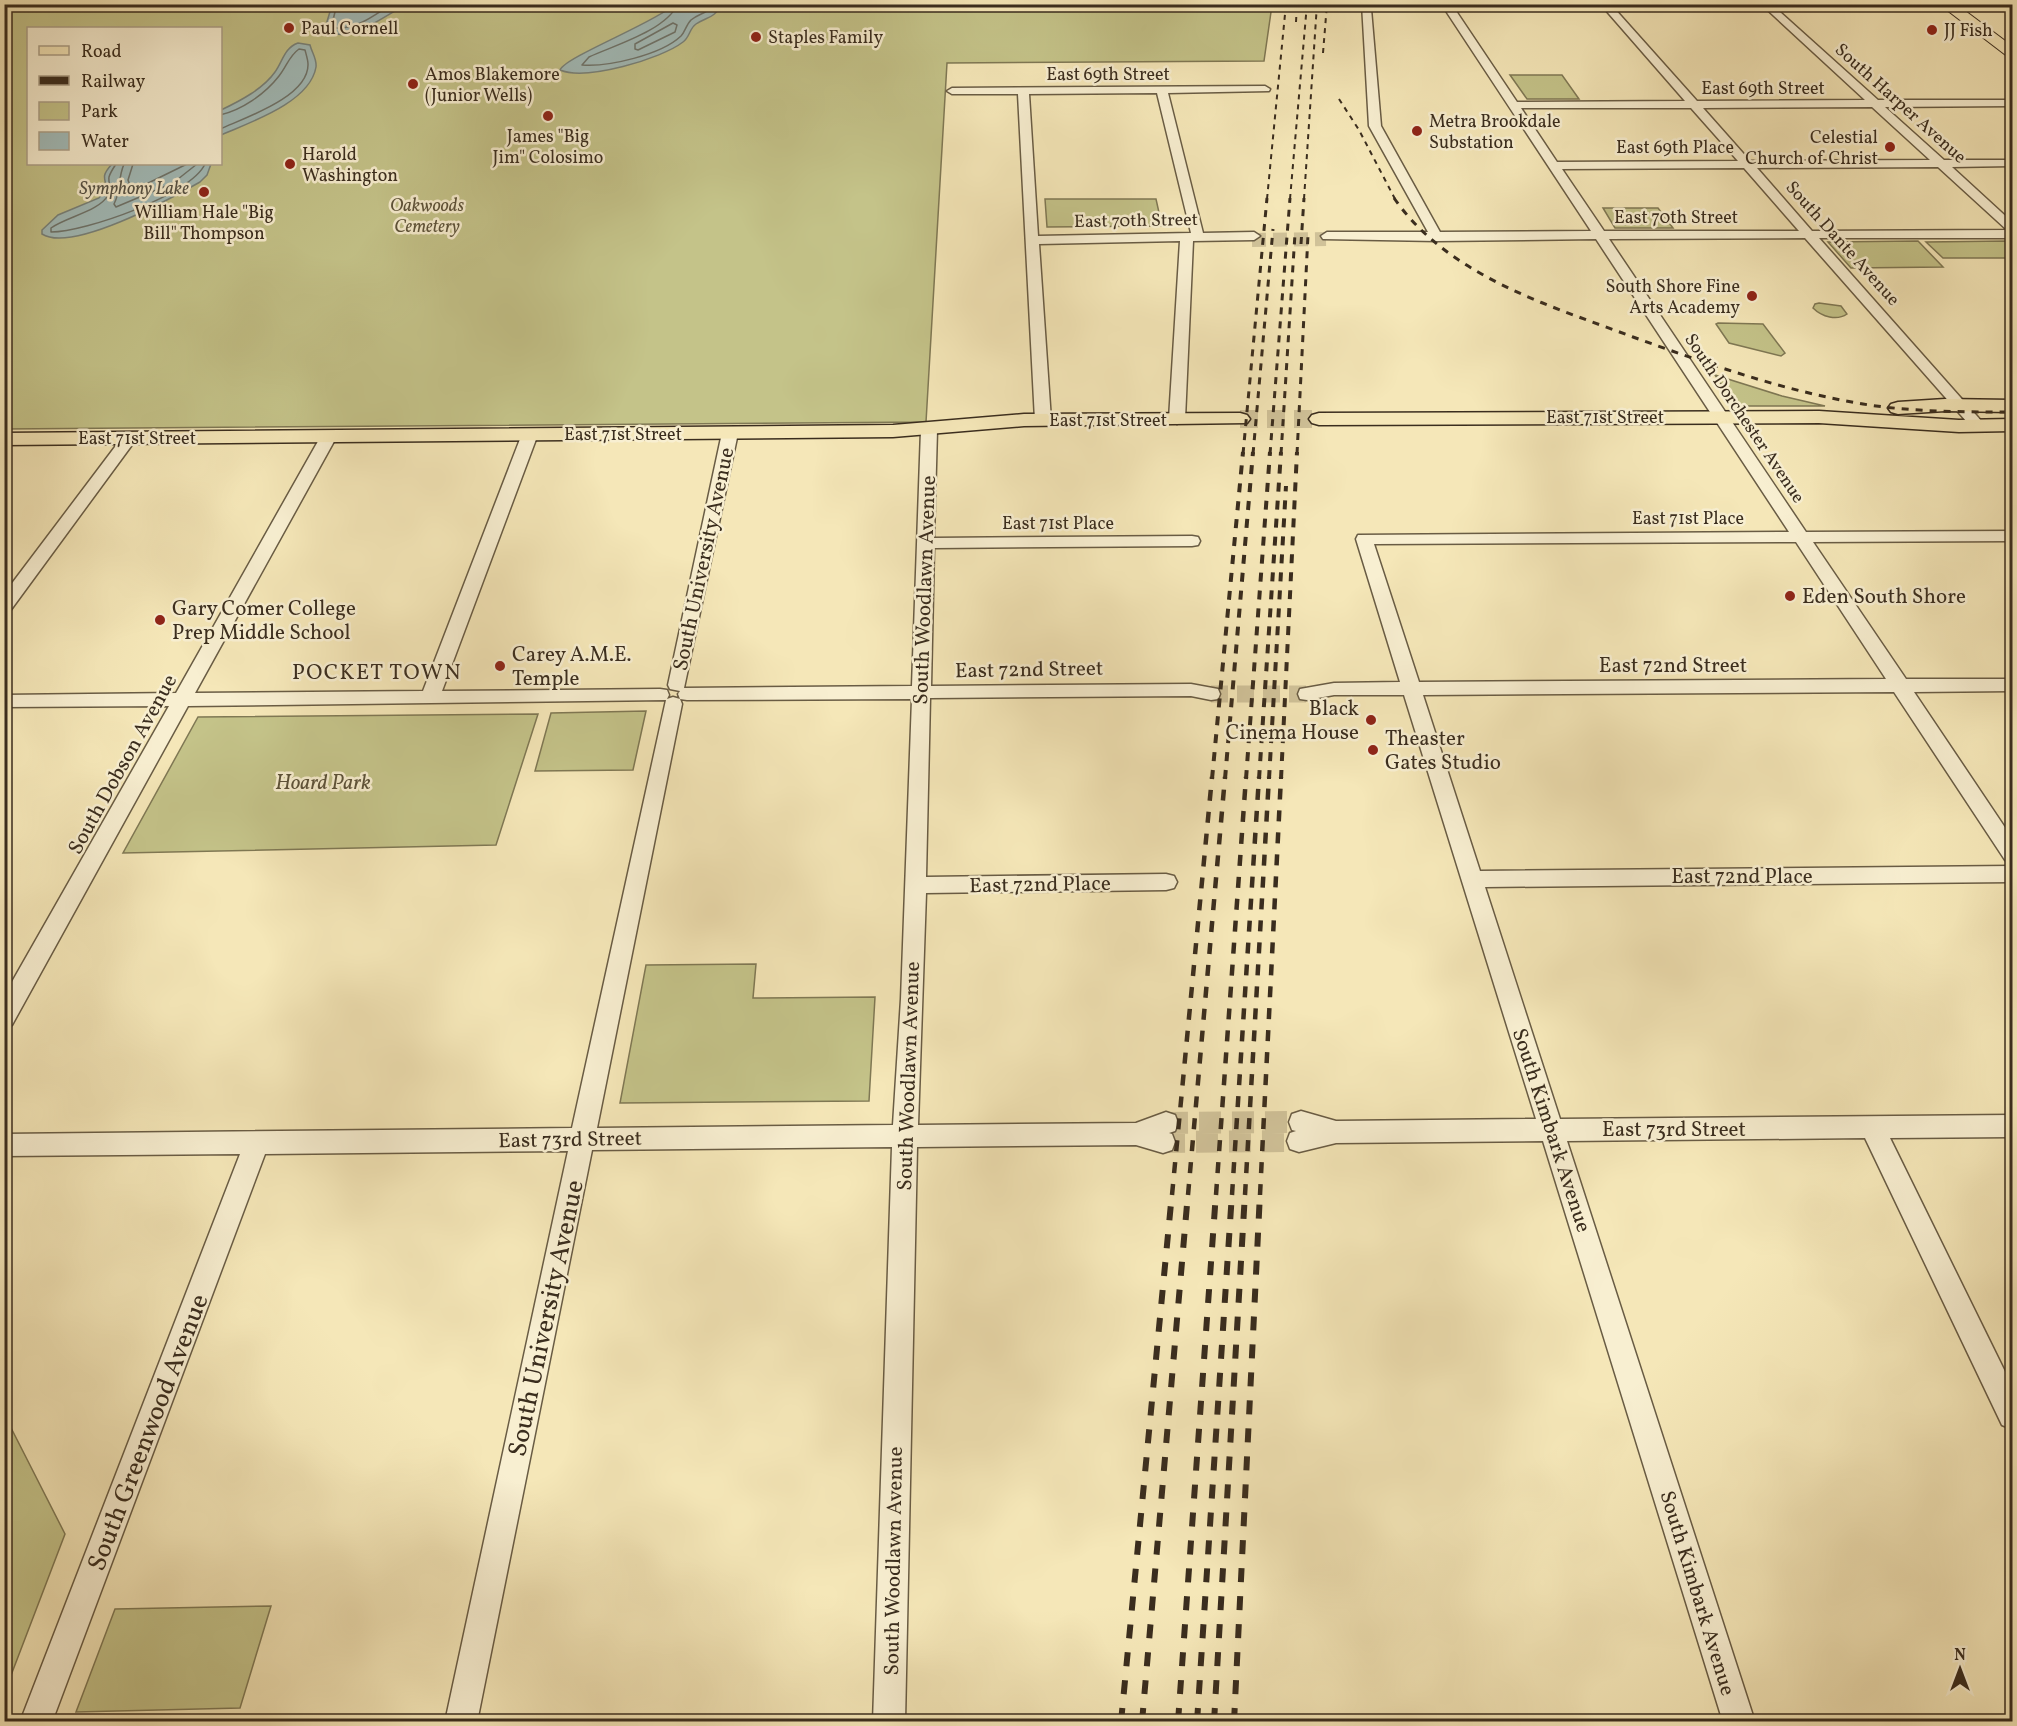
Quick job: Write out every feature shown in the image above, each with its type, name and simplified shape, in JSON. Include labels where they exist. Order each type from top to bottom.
[{"type":"highway","points":[[1946,4],[2013,53]]},
{"type":"main road","name":"East 71st Street","points":[[1819,417],[1869,410],[1961,405],[2013,406]]},
{"type":"main road","name":"East 71st Street","points":[[1319,418],[1819,417],[1979,426],[2013,425]]},
{"type":"main road","name":"East 71st Street","points":[[4,439],[928,430],[1043,420],[1240,419]]},
{"type":"street","points":[[1437,237],[1375,126],[1366,6],[1675,4]]},
{"type":"street","name":"South Harper Avenue","points":[[1765,4],[2013,228]]},
{"type":"street","name":"South Dorchester Avenue","points":[[1447,5],[2013,854]]},
{"type":"street","name":"South Dante Avenue","points":[[1606,5],[1979,426]]},
{"type":"street","name":"East 69th Street","points":[[952,91],[1265,89]]},
{"type":"street","points":[[1162,90],[1193,238],[1177,419]]},
{"type":"street","points":[[1023,91],[1043,420]]},
{"type":"street","name":"East 69th Street","points":[[1514,105],[2013,103]]},
{"type":"street","name":"East 69th Place","points":[[1554,166],[2013,163]]},
{"type":"street","name":"East 70th Street","points":[[1331,237],[2013,234]]},
{"type":"street","name":"East 70th Street","points":[[1033,240],[1248,238]]},
{"type":"street","name":"South Woodlawn Avenue","points":[[889,1722],[904,1136],[915,885],[928,430]]},
{"type":"street","name":"South University Avenue","points":[[461,1722],[730,433]]},
{"type":"street","points":[[430,697],[530,434]]},
{"type":"street","name":"South Dobson Avenue","points":[[4,1018],[329,436]]},
{"type":"street","points":[[4,607],[129,438]]},
{"type":"street","name":"East 71st Place","points":[[1364,539],[2013,536]]},
{"type":"street","name":"South Kimbark Avenue","points":[[1364,539],[1739,1722]]},
{"type":"street","name":"East 71st Place","points":[[925,543],[1192,541]]},
{"type":"street","name":"East 72nd Street","points":[[1307,689],[2013,685]]},
{"type":"street","name":"East 72nd Street","points":[[4,701],[1211,690]]},
{"type":"street","name":"East 72nd Place","points":[[1472,879],[2013,874]]},
{"type":"street","name":"East 72nd Place","points":[[915,885],[1166,882]]},
{"type":"street","name":"East 73rd Street","points":[[1300,1131],[2013,1126]]},
{"type":"street","points":[[1872,1127],[2013,1415]]},
{"type":"street","name":"East 73rd Street","points":[[4,1144],[1165,1133]]},
{"type":"street","name":"South Greenwood Avenue","points":[[36,1722],[257,1142]]},
{"type":"green space","name":"Oakwoods Cemetery","points":[[4,5],[1272,5],[1264,61],[947,63],[926,422],[5,429]]},
{"type":"green space","points":[[1510,75],[1562,75],[1579,99],[1527,99]]},
{"type":"green space","points":[[1045,199],[1156,199],[1162,226],[1047,227]]},
{"type":"green space","points":[[1603,208],[1658,208],[1673,228],[1615,228]]},
{"type":"green space","points":[[1918,241],[1943,267],[1851,268],[1828,242]]},
{"type":"green space","points":[[2007,241],[2012,246],[2012,258],[1943,258],[1926,242]]},
{"type":"green space","points":[[1819,303],[1841,306],[1847,314],[1834,318],[1825,316],[1813,308]]},
{"type":"green space","points":[[1716,324],[1763,324],[1785,353],[1781,356],[1729,343]]},
{"type":"green space","points":[[1715,375],[1782,396],[1825,406],[1736,406]]},
{"type":"green space","points":[[646,711],[633,770],[535,771],[551,713]]},
{"type":"green space","name":"Hoard Park","points":[[538,714],[496,845],[123,853],[198,717]]},
{"type":"green space","points":[[756,964],[753,998],[875,997],[869,1101],[620,1103],[646,965]]},
{"type":"green space","points":[[4,1416],[65,1534],[5,1691]]},
{"type":"green space","points":[[271,1606],[240,1708],[76,1712],[115,1609]]},
{"type":"water","points":[[332,4],[406,5],[358,31],[339,34],[330,32],[326,25]]},
{"type":"water","points":[[674,5],[720,5],[713,15],[694,26],[683,42],[658,55],[623,66],[587,73],[560,70],[577,57],[648,21]]},
{"type":"water","name":"Symphony Lake","points":[[298,43],[310,45],[316,64],[311,80],[302,91],[276,110],[222,135],[222,110],[243,99],[264,84],[293,45]]},
{"type":"water","name":"Symphony Lake","points":[[111,165],[211,165],[207,175],[200,182],[121,222],[75,236],[56,238],[42,234],[42,230],[58,215],[99,198],[107,188],[105,175]]},
{"type":"tunnel","points":[[1252,240],[1326,239]]},
{"type":"tunnel","points":[[1240,419],[1319,419]]},
{"type":"tunnel","points":[[1211,694],[1307,694]]},
{"type":"tunnel","points":[[1166,1123],[1301,1122]]},
{"type":"tunnel","points":[[1163,1142],[1299,1141]]},
{"type":"railway","points":[[1267,199],[1286,4]]},
{"type":"railway","points":[[1296,22],[1297,4]]},
{"type":"railway","points":[[1290,199],[1307,4]]},
{"type":"railway","points":[[1304,199],[1317,4]]},
{"type":"railway","points":[[1323,53],[1327,4]]},
{"type":"railway","points":[[1339,99],[1359,130],[1395,199]]},
{"type":"railway","points":[[1243,454],[1267,198]]},
{"type":"railway","points":[[1270,454],[1290,198]]},
{"type":"railway","points":[[1301,244],[1304,198]]},
{"type":"railway","points":[[1394,198],[1416,225],[1442,248],[1471,268],[1502,285],[1567,313],[1689,357],[1804,392],[1863,404],[1918,410],[2012,412]]},
{"type":"railway","points":[[1253,454],[1273,229]]},
{"type":"railway","points":[[1281,454],[1295,234]]},
{"type":"railway","points":[[1297,454],[1308,235]]},
{"type":"railway","points":[[1212,779],[1243,452]]},
{"type":"railway","points":[[1225,779],[1253,452]]},
{"type":"railway","points":[[1246,779],[1270,452]]},
{"type":"railway","points":[[1259,779],[1281,452]]},
{"type":"railway","points":[[1281,779],[1297,452]]},
{"type":"railway","points":[[1269,779],[1286,486]]},
{"type":"railway","points":[[1172,1195],[1212,777]]},
{"type":"railway","points":[[1188,1195],[1225,777]]},
{"type":"railway","points":[[1216,1195],[1246,777]]},
{"type":"railway","points":[[1232,1195],[1259,777]]},
{"type":"railway","points":[[1245,1195],[1269,777]]},
{"type":"railway","points":[[1260,1195],[1281,777]]},
{"type":"railway","points":[[1121,1722],[1172,1193]]},
{"type":"railway","points":[[1142,1722],[1188,1193]]},
{"type":"railway","points":[[1178,1722],[1216,1193]]},
{"type":"railway","points":[[1197,1722],[1232,1193]]},
{"type":"railway","points":[[1214,1722],[1245,1193]]},
{"type":"railway","points":[[1234,1722],[1260,1193]]},
{"type":"place","name":"Paul Cornell","points":[[289,28]]},
{"type":"place","name":"JJ Fish","points":[[1932,30]]},
{"type":"place","name":"Staples Family","points":[[756,37]]},
{"type":"place","name":"Amos Blakemore (Junior Wells)","points":[[413,84]]},
{"type":"place","name":"James \"Big Jim\" Colosimo","points":[[548,116]]},
{"type":"place","name":"Metra Brookdale Substation","points":[[1417,131]]},
{"type":"place","name":"Celestial Church of Christ","points":[[1890,147]]},
{"type":"place","name":"Harold Washington","points":[[290,164]]},
{"type":"place","name":"William Hale \"Big Bill\" Thompson","points":[[204,192]]},
{"type":"place","name":"South Shore Fine Arts Academy","points":[[1752,296]]},
{"type":"place","name":"Eden South Shore","points":[[1790,596]]},
{"type":"place","name":"Gary Comer College Prep Middle School","points":[[160,620]]},
{"type":"place","name":"Carey A.M.E. Temple","points":[[500,666]]},
{"type":"place","name":"Black Cinema House","points":[[1371,720]]},
{"type":"place","name":"Theaster Gates Studio","points":[[1373,750]]},
{"type":"district","name":"POCKET TOWN","points":[[377,671]]}]
